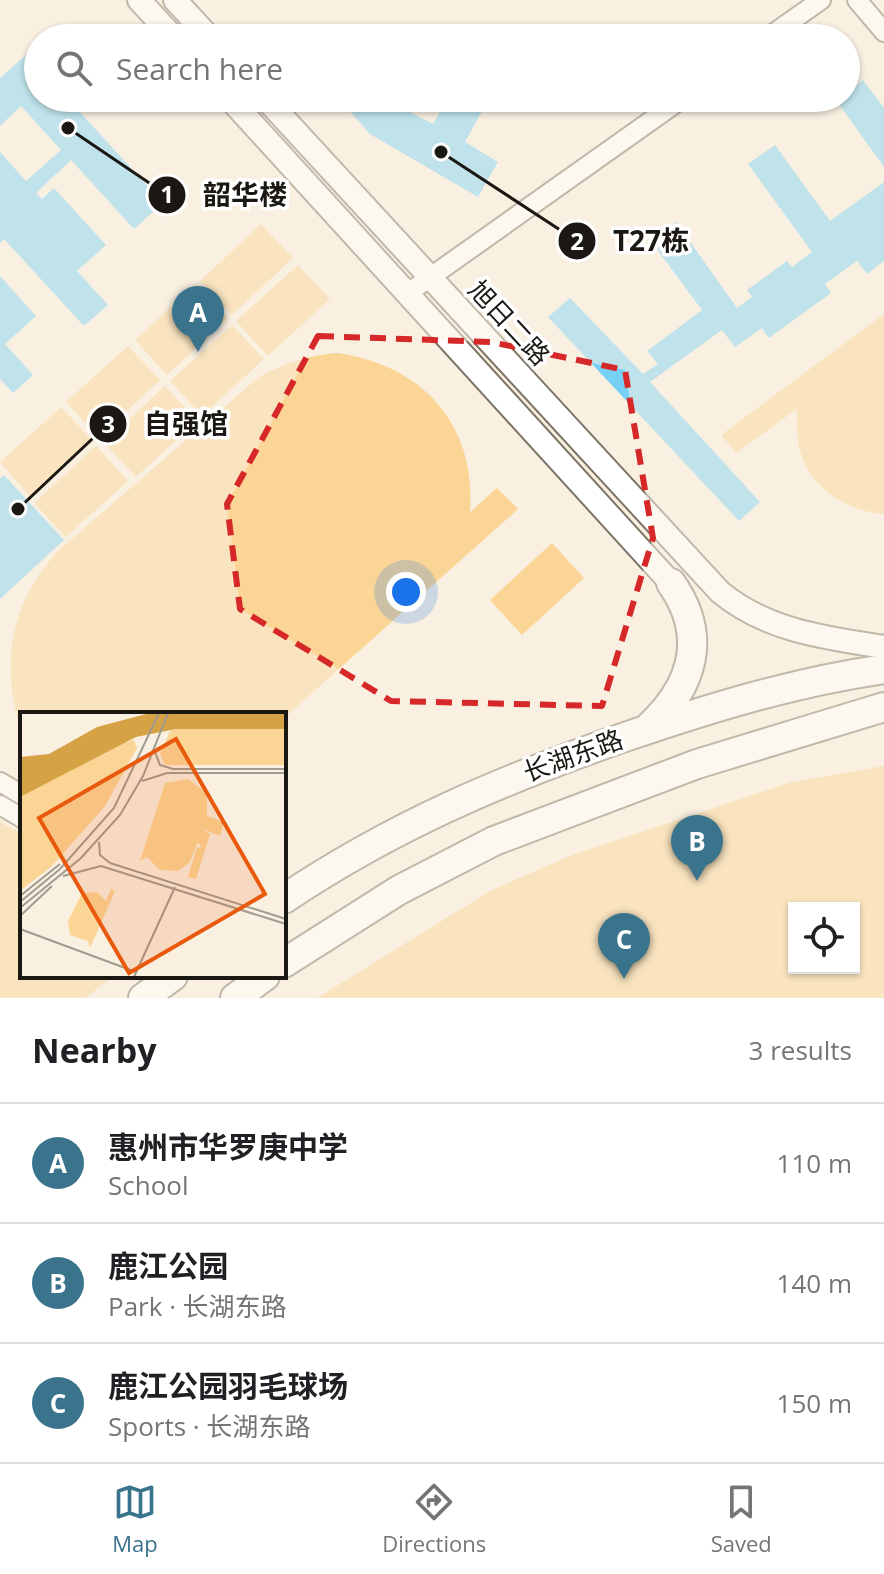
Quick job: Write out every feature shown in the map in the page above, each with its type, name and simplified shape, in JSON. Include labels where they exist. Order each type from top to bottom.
[{"type":"main road","points":[[646,730],[680,686],[693,657],[690,621],[671,583]]},
{"type":"main road","name":"长湖东路","points":[[290,891],[400,829],[457,800],[514,777],[757,694],[884,669]]},
{"type":"main road","name":"长湖东路","points":[[286,962],[389,896],[494,841],[673,772],[884,707]]},
{"type":"main road","name":"长湖东路","points":[[779,737],[884,724]]},
{"type":"main road","points":[[140,998],[145,978]]},
{"type":"main road","points":[[140,998],[170,978]]},
{"type":"main road","points":[[235,998],[262,978]]},
{"type":"street","points":[[139,0],[161,24]]},
{"type":"street","points":[[175,0],[197,24]]},
{"type":"street","points":[[787,24],[821,0]]},
{"type":"street","points":[[857,0],[884,32]]},
{"type":"street","name":"旭日二路","points":[[242,112],[671,583]]},
{"type":"street","name":"旭日二路","points":[[278,112],[713,585],[738,606],[771,623],[817,636],[884,647]]},
{"type":"street","points":[[408,293],[663,112]]},
{"type":"street","points":[[0,782],[20,794]]},
{"type":"street","points":[[0,805],[20,817]]},
{"type":"highlighted area","points":[[318,336],[491,342],[625,370],[653,538],[602,706],[391,701],[240,609],[227,504]]},
{"type":"shaded area","points":[[261,224],[293,258],[232,315],[200,281]]},
{"type":"shaded area","points":[[298,265],[330,299],[268,356],[236,321]]},
{"type":"shaded area","points":[[196,284],[228,318],[167,375],[135,340]]},
{"type":"shaded area","points":[[884,314],[884,514],[857,509],[845,503],[814,478],[799,448],[797,409],[736,453],[721,435]]},
{"type":"shaded area","points":[[232,325],[264,359],[202,416],[170,381]]},
{"type":"shaded area","points":[[128,346],[160,380],[98,437],[66,402]]},
{"type":"shaded area","points":[[336,353],[367,359],[394,370],[418,385],[438,404],[453,426],[464,452],[470,481],[470,512],[497,488],[518,509],[286,716],[286,712],[20,712],[20,727],[11,684],[14,636],[29,592],[42,570],[59,550],[259,377],[315,356]]},
{"type":"shaded area","points":[[165,386],[197,421],[136,477],[104,443]]},
{"type":"shaded area","points":[[61,407],[93,441],[31,498],[0,462]]},
{"type":"shaded area","points":[[96,446],[128,481],[66,537],[34,503]]},
{"type":"shaded area","points":[[552,543],[584,578],[522,635],[490,600]]},
{"type":"shaded area","points":[[884,766],[884,998],[317,998],[490,891],[572,855],[792,782]]},
{"type":"shaded area","points":[[0,822],[20,833],[20,978],[111,978],[85,998],[0,998]]},
{"type":"building","points":[[24,57],[24,109],[21,106],[0,126],[0,78]]},
{"type":"building","points":[[863,80],[884,108],[884,167],[845,112],[860,112],[860,82]]},
{"type":"building","points":[[26,112],[80,112],[163,203],[134,229],[71,160],[36,193],[42,199],[54,188],[106,245],[77,271],[108,305],[84,326],[4,239],[0,243],[0,152],[26,181],[61,150]]},
{"type":"building","points":[[350,112],[410,112],[433,124],[440,112],[482,112],[465,142],[498,162],[478,197],[370,134]]},
{"type":"building","points":[[775,145],[830,221],[884,182],[884,261],[867,274],[857,261],[825,284],[831,293],[769,338],[762,328],[735,347],[722,330],[650,382],[760,502],[739,521],[548,317],[570,298],[643,374],[658,364],[647,351],[702,310],[650,240],[676,222],[737,308],[752,297],[747,290],[787,261],[792,267],[812,252],[748,164]]},
{"type":"building","points":[[0,276],[36,316],[5,344],[33,375],[13,393],[0,379]]},
{"type":"building","points":[[4,475],[64,540],[0,599],[0,478]]},
{"type":"place","name":"韶华楼","points":[[68,128]]},
{"type":"place","name":"T27栋","points":[[441,152]]},
{"type":"place","name":"惠州市华罗庚中学","points":[[198,352]]},
{"type":"place","name":"自强馆","points":[[18,509]]},
{"type":"place","name":"鹿江公园","points":[[697,881]]},
{"type":"place","name":"鹿江公园羽毛球场","points":[[624,979]]}]
